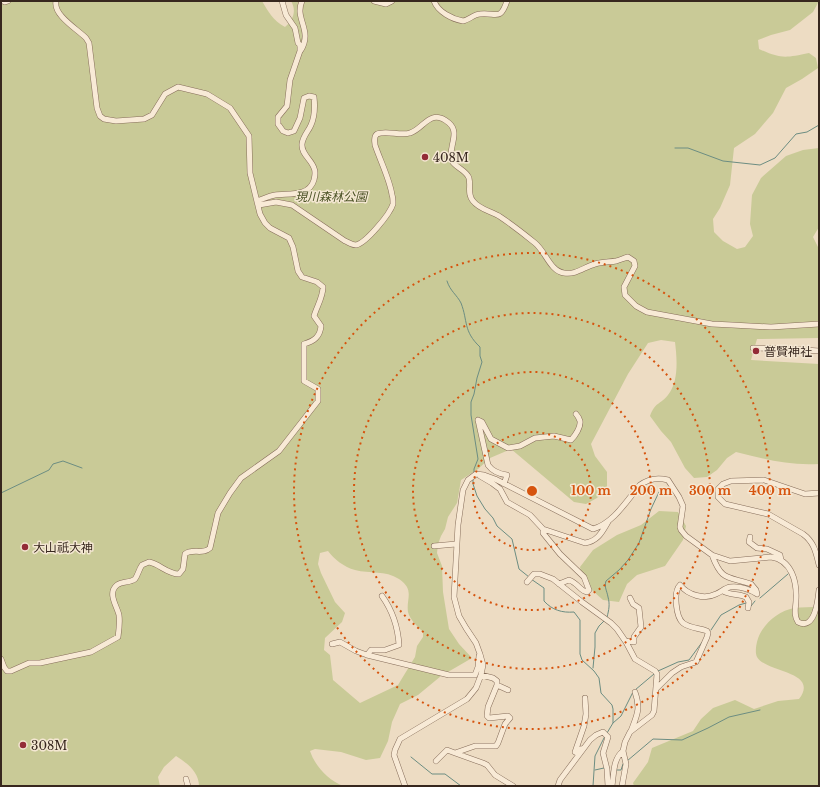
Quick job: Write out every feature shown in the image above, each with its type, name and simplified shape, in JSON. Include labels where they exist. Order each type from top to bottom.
[{"type":"street","points":[[3,1],[8,1]]},
{"type":"street","points":[[1,659],[7,671],[11,671],[29,663],[40,663],[91,652],[118,637],[118,615],[112,595],[117,585],[136,578],[142,565],[150,562],[174,574],[179,574],[183,569],[185,554],[188,551],[207,551],[210,548],[218,513],[241,478],[279,451],[318,401],[318,389],[304,381],[303,361],[304,344],[312,341],[320,333],[321,326],[314,316],[324,288],[317,282],[302,277],[298,271],[293,247],[289,238],[270,228],[260,214],[250,173],[249,136],[230,108],[207,94],[178,87],[165,94],[152,115],[144,119],[116,121],[104,119],[100,116],[96,101],[89,43],[86,38],[57,12],[55,6],[56,1]]},
{"type":"street","points":[[282,1],[286,15],[295,28],[298,43],[300,45],[300,51]]},
{"type":"street","points":[[258,203],[274,195],[300,193],[309,189],[313,184],[316,173],[313,166],[304,154],[302,145],[304,135],[311,125],[314,114],[314,97],[309,96],[304,98],[300,118],[294,131],[288,133],[283,131],[278,124],[278,117],[287,106],[290,80],[300,51],[306,42],[299,7],[302,1]]},
{"type":"street","points":[[374,1],[386,4],[392,1]]},
{"type":"street","points":[[434,1],[438,8],[450,17],[463,21],[481,14],[500,14],[507,1]]},
{"type":"street","points":[[258,203],[276,202],[292,205],[351,244],[356,245],[366,240],[376,229],[392,204],[393,195],[375,145],[375,136],[383,133],[411,133],[430,118],[439,118],[448,122],[454,130],[452,160],[456,166],[469,177],[470,194],[472,200],[480,207],[498,216],[534,242],[542,250],[554,268],[560,272],[578,272],[595,264],[616,261],[628,257],[636,266],[624,287],[625,295],[636,306],[647,312],[712,324],[771,327],[819,324]]},
{"type":"street","points":[[753,348],[792,349],[819,352]]},
{"type":"street","points":[[504,484],[507,475],[497,474],[488,466],[478,420],[482,422],[490,439],[508,448],[520,446],[535,438],[554,436],[571,440],[575,436],[580,424],[576,414]]},
{"type":"street","points":[[476,474],[500,489],[507,502],[530,515],[543,529],[544,533],[560,554],[584,577],[589,590],[586,592],[576,583],[569,580],[559,584]]},
{"type":"street","points":[[406,786],[394,755],[400,740],[462,703],[476,688],[481,675],[483,665],[480,654],[476,643],[460,616],[454,597],[456,544],[462,490],[468,480],[476,474],[484,475],[593,529],[610,520]]},
{"type":"street","points":[[543,529],[585,542],[592,542],[600,535],[610,520],[640,485],[646,481],[657,478],[668,480],[679,497],[683,506],[680,526],[681,530],[686,536],[712,555],[730,560],[771,557],[781,560]]},
{"type":"street","points":[[819,492],[804,494],[764,480],[749,480],[725,482],[719,487],[717,494],[719,499],[725,504],[768,514],[804,534],[815,548],[819,565]]},
{"type":"street","points":[[750,537],[749,542],[755,547],[767,549],[780,555],[781,560],[792,571],[796,599],[795,616],[798,622],[803,624],[808,623],[813,617],[819,590]]},
{"type":"street","points":[[434,546],[456,544]]},
{"type":"street","points":[[656,689],[680,667],[696,662],[708,633],[707,631],[688,626],[681,621],[676,599],[677,587],[680,585],[688,593],[698,596],[716,595],[729,587],[741,587],[757,594],[752,584],[732,580],[725,576],[718,568],[712,555]]},
{"type":"street","points":[[529,579],[534,574],[540,574],[553,579],[617,629],[635,659],[656,672],[656,689],[652,715],[630,732]]},
{"type":"street","points":[[723,591],[746,597],[749,602],[748,608]]},
{"type":"street","points":[[367,655],[371,650],[385,650],[399,645],[394,621],[388,605],[382,596]]},
{"type":"street","points":[[626,642],[634,642],[634,636],[641,627],[639,608],[633,604],[630,598]]},
{"type":"street","points":[[332,644],[340,642],[367,655],[449,675],[473,675],[476,673],[480,654]]},
{"type":"street","points":[[455,753],[475,746],[494,746],[498,744],[502,731],[510,718],[508,716],[489,718],[487,716],[487,710],[497,685],[497,681],[493,678],[481,675]]},
{"type":"street","points":[[497,685],[508,690]]},
{"type":"street","points":[[622,786],[626,761],[623,751],[639,705],[635,692]]},
{"type":"street","points":[[585,698],[586,714],[584,726],[575,752],[577,753],[596,735],[603,732],[608,737],[603,753],[608,786]]},
{"type":"street","points":[[558,786],[563,776],[590,740]]},
{"type":"street","points":[[436,761],[447,750],[487,765],[495,775],[513,786]]},
{"type":"street","points":[[612,786],[617,757],[623,751]]},
{"type":"street","points":[[186,779],[188,786]]},
{"type":"green space","name":"現川森林公園","points":[[1,1],[262,1],[274,19],[285,27],[290,21],[294,12],[291,1],[819,1],[813,12],[790,30],[758,40],[759,49],[773,55],[788,57],[809,53],[816,58],[818,68],[786,88],[773,113],[755,134],[734,148],[730,185],[720,208],[713,219],[714,232],[723,241],[737,249],[745,247],[753,236],[750,224],[752,195],[761,178],[786,156],[803,150],[819,148],[819,227],[813,237],[819,249],[819,338],[757,339],[751,360],[819,364],[819,464],[787,463],[736,452],[727,458],[717,470],[707,477],[694,478],[685,468],[671,442],[650,416],[656,406],[663,401],[672,390],[676,377],[677,362],[675,342],[661,340],[648,343],[628,374],[591,444],[595,456],[607,472],[607,487],[597,498],[586,504],[574,502],[511,449],[490,458],[478,469],[461,480],[457,503],[448,517],[445,529],[438,544],[437,553],[442,566],[443,592],[449,629],[459,644],[472,658],[441,676],[418,695],[400,704],[392,722],[388,741],[380,758],[366,760],[341,752],[315,749],[310,751],[315,762],[323,772],[332,780],[343,786],[199,786],[197,776],[192,768],[176,756],[164,767],[158,777],[160,786],[1,786]],"holes":[[[328,551],[336,560],[351,569],[388,574],[404,583],[409,594],[408,612],[410,618],[423,632],[423,637],[417,646],[415,657],[398,685],[360,703],[333,680],[330,655],[324,650],[325,638],[342,622],[345,613],[335,602],[318,564],[320,553]]]},
{"type":"green space","points":[[659,511],[678,512],[686,526],[683,540],[665,566],[637,575],[627,584],[619,602],[603,600],[584,583],[580,567],[593,550],[617,535],[641,525]]},
{"type":"green space","points":[[819,607],[819,786],[634,786],[633,783],[648,762],[652,748],[693,731],[701,719],[713,708],[735,700],[754,709],[778,701],[799,699],[804,690],[803,683],[797,678],[762,662],[756,655],[757,644],[762,630],[771,620],[782,612],[794,608]]},
{"type":"waterway","points":[[675,148],[688,148],[723,161],[760,165],[775,158],[796,134],[807,132],[819,125]]},
{"type":"waterway","points":[[447,281],[450,288],[461,303],[468,331],[480,347],[482,362],[471,402],[471,415],[478,459],[474,472]]},
{"type":"waterway","points":[[1,493],[49,470],[53,464],[63,461],[82,468]]},
{"type":"waterway","points":[[473,480],[477,496],[485,509],[493,518],[497,526],[512,539],[519,569],[529,577]]},
{"type":"waterway","points":[[607,617],[609,600],[605,583],[628,560],[639,543],[651,509],[659,492]]},
{"type":"waterway","points":[[760,598],[788,574]]},
{"type":"waterway","points":[[531,579],[544,588],[544,601],[550,607],[565,612],[574,612],[580,620],[580,654],[582,660],[599,678],[601,693],[612,705],[613,709],[613,723],[607,733]]},
{"type":"waterway","points":[[751,606],[755,601]]},
{"type":"waterway","points":[[711,630],[721,615],[739,605],[746,603]]},
{"type":"waterway","points":[[593,668],[595,633],[604,621]]},
{"type":"waterway","points":[[658,671],[678,662],[689,660],[703,641]]},
{"type":"waterway","points":[[635,690],[654,674]]},
{"type":"waterway","points":[[613,723],[621,716],[633,692]]},
{"type":"waterway","points":[[627,761],[653,739],[682,740],[729,717],[760,710]]},
{"type":"waterway","points":[[593,786],[595,756],[605,736]]},
{"type":"waterway","points":[[411,757],[432,774],[445,774],[461,786]]},
{"type":"waterway","points":[[616,770],[621,770],[623,764]]},
{"type":"waterway","points":[[595,770],[604,768]]},
{"type":"place","name":"408M","points":[[425,157]]},
{"type":"place","name":"普賢神社","points":[[756,351]]},
{"type":"place","name":"大山祇大神","points":[[25,547]]},
{"type":"place","name":"308M","points":[[23,745]]}]
